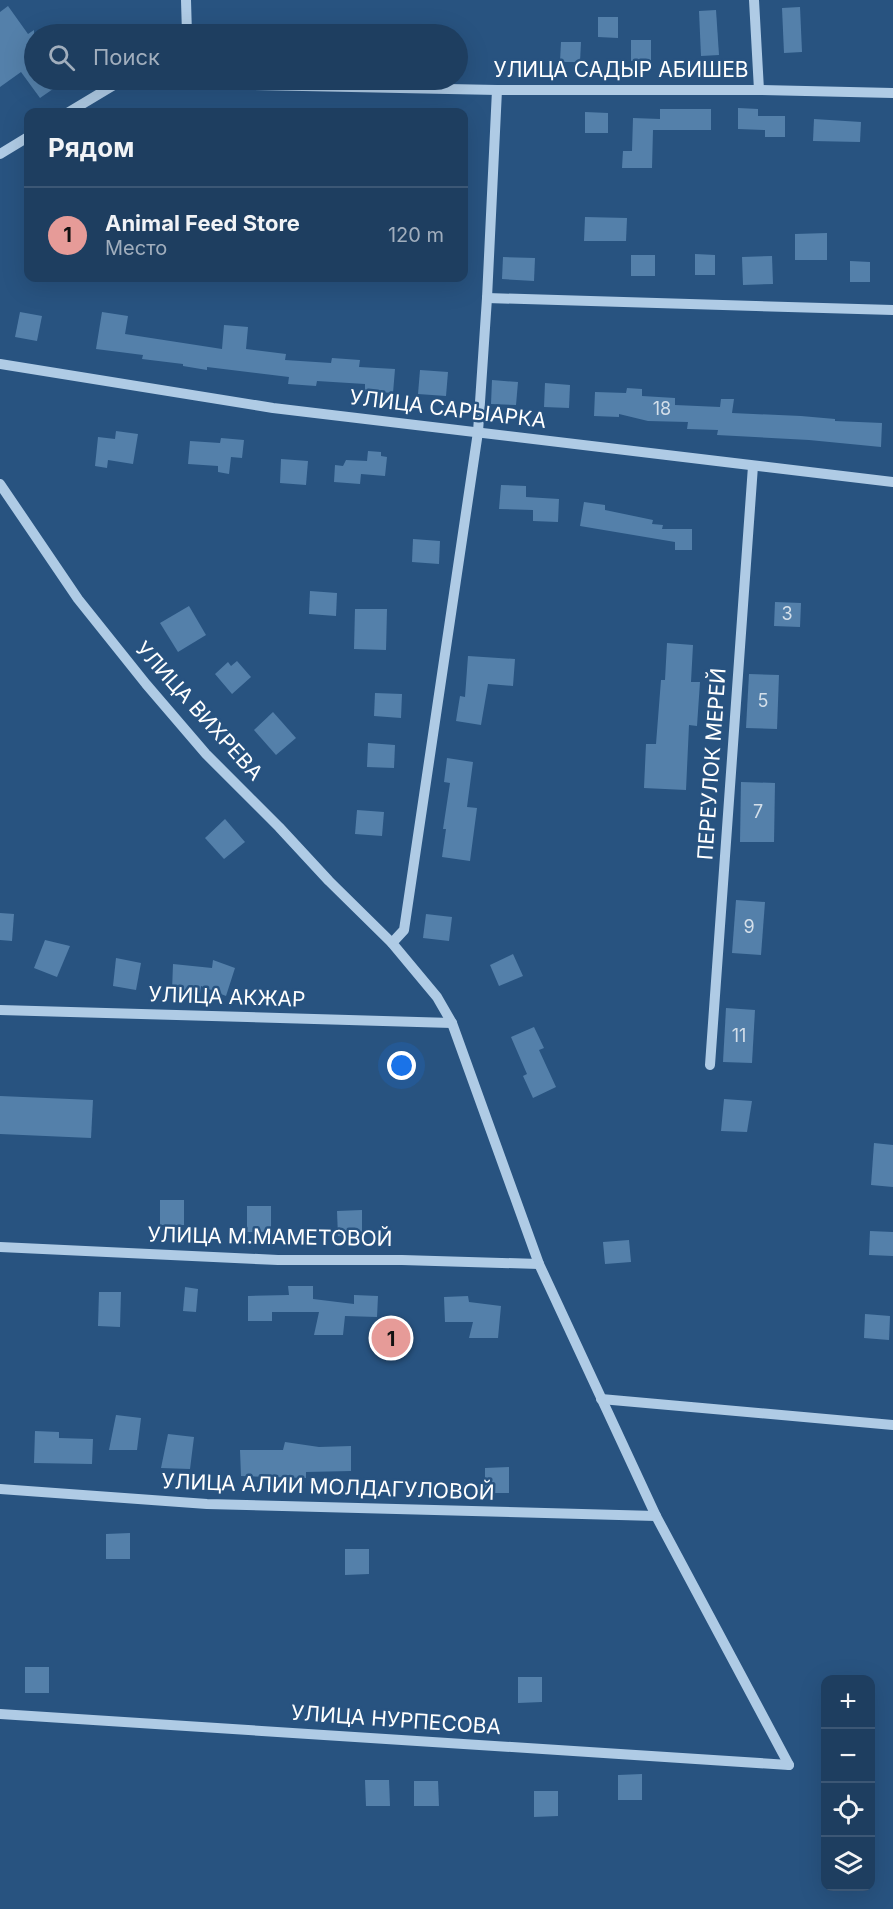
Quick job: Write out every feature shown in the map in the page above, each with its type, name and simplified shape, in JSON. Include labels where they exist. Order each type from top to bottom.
[{"type":"street","points":[[186,0],[187,24]]},
{"type":"street","points":[[754,0],[759,90]]},
{"type":"street","name":"УЛИЦА САДЫР АБИШЕВ","points":[[468,89],[759,90],[893,93]]},
{"type":"street","points":[[76,108],[106,90]]},
{"type":"street","points":[[392,943],[404,930],[478,432],[498,90]]},
{"type":"street","points":[[0,154],[24,139]]},
{"type":"street","points":[[487,298],[893,310]]},
{"type":"street","name":"УЛИЦА САРЫАРКА","points":[[0,364],[273,408],[893,482]]},
{"type":"street","name":"ПЕРЕУЛОК МЕРЕЙ","points":[[710,1065],[753,466]]},
{"type":"street","name":"УЛИЦА ВИХРЕВА","points":[[0,484],[78,599],[146,684],[206,754],[392,943],[437,997],[452,1023],[539,1264],[656,1516],[789,1765]]},
{"type":"street","name":"УЛИЦА АКЖАР","points":[[0,1010],[452,1023]]},
{"type":"street","name":"УЛИЦА М.МАМЕТОВОЙ","points":[[0,1247],[278,1260],[402,1260],[539,1264]]},
{"type":"street","points":[[601,1399],[893,1425]]},
{"type":"street","name":"УЛИЦА АЛИИ МОЛДАГУЛОВОЙ","points":[[0,1490],[207,1504],[656,1516]]},
{"type":"street","name":"УЛИЦА НУРПЕСОВА","points":[[0,1714],[789,1765]]},
{"type":"building","points":[[8,6],[24,28],[24,76],[21,72],[0,87],[0,12]]},
{"type":"building","points":[[800,7],[802,52],[784,53],[782,8]]},
{"type":"building","points":[[716,10],[719,55],[701,56],[699,11]]},
{"type":"building","points":[[598,17],[618,17],[618,38],[598,37]]},
{"type":"building","points":[[631,40],[651,40],[651,61],[631,61]]},
{"type":"building","points":[[561,42],[581,42],[580,62],[560,62]]},
{"type":"building","points":[[34,90],[52,90],[40,98]]},
{"type":"building","points":[[738,108],[758,109],[758,116],[785,116],[785,137],[765,137],[765,130],[738,129]]},
{"type":"building","points":[[660,109],[711,109],[711,130],[653,130],[652,168],[622,168],[623,151],[632,151],[633,118],[660,119]]},
{"type":"building","points":[[585,112],[608,113],[608,133],[585,133]]},
{"type":"building","points":[[814,119],[861,122],[860,142],[813,141]]},
{"type":"building","points":[[585,217],[627,218],[626,241],[584,241]]},
{"type":"building","points":[[827,233],[827,260],[795,260],[795,234]]},
{"type":"building","points":[[695,254],[715,255],[715,275],[695,275]]},
{"type":"building","points":[[631,255],[655,255],[655,276],[631,276]]},
{"type":"building","points":[[772,256],[773,284],[743,285],[742,257]]},
{"type":"building","points":[[503,257],[535,258],[534,281],[502,279]]},
{"type":"building","points":[[850,261],[870,262],[870,282],[850,282]]},
{"type":"building","points":[[20,312],[42,316],[37,341],[15,337]]},
{"type":"building","points":[[102,312],[128,316],[125,334],[222,349],[224,325],[248,327],[246,349],[286,354],[285,360],[331,363],[332,358],[360,360],[359,367],[395,369],[393,393],[365,391],[365,384],[317,381],[316,386],[288,384],[289,377],[207,367],[207,370],[183,366],[183,364],[142,359],[143,355],[96,349]]},
{"type":"building","points":[[420,370],[448,372],[446,396],[418,394]]},
{"type":"building","points":[[492,380],[518,382],[516,405],[491,404]]},
{"type":"building","points":[[545,383],[570,385],[569,408],[544,407]]},
{"type":"building","points":[[627,388],[642,389],[642,396],[675,398],[675,405],[720,407],[721,399],[734,399],[732,413],[882,423],[881,447],[717,435],[718,430],[687,429],[688,422],[648,421],[619,414],[619,417],[594,416],[595,392],[626,393]]},
{"type":"building","points":[[116,431],[138,434],[133,464],[108,460],[107,468],[95,466],[98,437],[115,439]]},
{"type":"building","points":[[221,438],[244,440],[242,458],[231,457],[229,474],[218,472],[218,466],[188,464],[190,441],[220,443]]},
{"type":"building","points":[[368,451],[381,452],[381,456],[387,457],[385,476],[361,474],[360,484],[334,482],[335,465],[343,466],[346,460],[367,461]]},
{"type":"building","points":[[281,459],[308,461],[306,485],[280,483]]},
{"type":"building","points":[[501,485],[526,486],[526,497],[559,499],[558,522],[533,521],[533,510],[499,509]]},
{"type":"building","points":[[584,502],[605,505],[605,510],[653,520],[652,524],[663,525],[662,529],[692,529],[692,550],[675,550],[675,542],[580,526]]},
{"type":"building","points":[[413,539],[440,541],[439,564],[412,562]]},
{"type":"building","points":[[310,591],[337,593],[336,616],[309,614]]},
{"type":"building","points":[[775,602],[801,603],[800,627],[774,626]]},
{"type":"building","points":[[189,606],[206,635],[178,652],[160,623]]},
{"type":"building","points":[[355,609],[387,609],[386,650],[354,649]]},
{"type":"building","points":[[667,643],[693,645],[691,682],[700,682],[697,726],[689,725],[686,790],[644,788],[646,744],[656,744],[661,680],[665,680]]},
{"type":"building","points":[[468,656],[515,659],[513,686],[488,684],[481,725],[456,721],[460,696],[465,697]]},
{"type":"building","points":[[237,661],[251,677],[232,694],[215,674],[228,662],[231,666]]},
{"type":"building","points":[[749,674],[779,675],[777,729],[746,728]]},
{"type":"building","points":[[375,693],[402,694],[401,718],[374,716]]},
{"type":"building","points":[[273,712],[296,738],[276,755],[254,730]]},
{"type":"building","points":[[368,743],[395,745],[394,768],[367,767]]},
{"type":"building","points":[[447,758],[473,762],[467,807],[477,808],[470,861],[442,857],[446,829],[443,829],[450,783],[444,782]]},
{"type":"building","points":[[741,782],[775,783],[774,842],[740,842]]},
{"type":"building","points":[[357,810],[384,812],[382,836],[355,834]]},
{"type":"building","points":[[225,819],[245,842],[224,859],[205,838]]},
{"type":"building","points":[[736,900],[765,902],[761,955],[732,953]]},
{"type":"building","points":[[0,913],[14,914],[12,941],[0,940]]},
{"type":"building","points":[[426,914],[452,917],[449,941],[423,938]]},
{"type":"building","points":[[45,940],[70,946],[57,977],[34,968]]},
{"type":"building","points":[[513,954],[523,976],[499,986],[490,965]]},
{"type":"building","points":[[116,958],[141,963],[136,990],[113,986]]},
{"type":"building","points":[[213,960],[235,968],[226,996],[201,986],[200,993],[172,991],[173,964],[212,968]]},
{"type":"building","points":[[726,1008],[755,1010],[752,1063],[723,1062]]},
{"type":"building","points":[[534,1027],[544,1048],[539,1050],[556,1087],[533,1098],[523,1076],[527,1074],[511,1037]]},
{"type":"building","points":[[0,1096],[93,1100],[91,1138],[0,1134]]},
{"type":"building","points":[[724,1099],[752,1101],[747,1132],[721,1131]]},
{"type":"building","points":[[874,1143],[893,1145],[893,1187],[871,1185]]},
{"type":"building","points":[[160,1200],[184,1200],[184,1225],[160,1225]]},
{"type":"building","points":[[247,1206],[271,1206],[271,1232],[247,1232]]},
{"type":"building","points":[[362,1210],[362,1236],[338,1236],[337,1211]]},
{"type":"building","points":[[870,1231],[893,1232],[893,1256],[869,1255]]},
{"type":"building","points":[[629,1240],[631,1262],[605,1264],[603,1242]]},
{"type":"building","points":[[288,1286],[313,1286],[313,1299],[354,1304],[354,1295],[378,1296],[377,1317],[345,1316],[343,1335],[314,1335],[319,1312],[272,1312],[272,1321],[248,1321],[248,1296],[289,1295]]},
{"type":"building","points":[[185,1287],[198,1289],[196,1312],[183,1311]]},
{"type":"building","points":[[99,1292],[121,1292],[120,1327],[98,1326]]},
{"type":"building","points":[[468,1296],[469,1302],[501,1306],[498,1338],[469,1338],[473,1322],[445,1322],[444,1297]]},
{"type":"building","points":[[865,1314],[890,1316],[889,1340],[864,1338]]},
{"type":"building","points":[[376,1321],[408,1323],[406,1356],[374,1353]]},
{"type":"building","points":[[116,1415],[141,1418],[137,1450],[109,1450]]},
{"type":"building","points":[[35,1431],[59,1432],[59,1438],[93,1439],[92,1464],[34,1463]]},
{"type":"building","points":[[168,1434],[194,1437],[190,1469],[161,1468]]},
{"type":"building","points":[[285,1442],[319,1447],[351,1446],[351,1471],[306,1472],[306,1478],[241,1476],[240,1450],[283,1450]]},
{"type":"building","points":[[509,1467],[509,1493],[485,1493],[485,1468]]},
{"type":"building","points":[[130,1533],[130,1559],[106,1559],[106,1534]]},
{"type":"building","points":[[345,1549],[369,1549],[369,1574],[345,1575]]},
{"type":"building","points":[[25,1667],[49,1667],[49,1693],[25,1693]]},
{"type":"building","points":[[518,1677],[542,1677],[542,1702],[518,1703]]},
{"type":"building","points":[[642,1774],[642,1800],[618,1800],[618,1775]]},
{"type":"building","points":[[365,1780],[389,1780],[390,1806],[366,1806]]},
{"type":"building","points":[[414,1781],[438,1781],[439,1806],[414,1806]]},
{"type":"building","points":[[534,1791],[558,1791],[558,1816],[534,1817]]},
{"type":"place","name":"Animal Feed Store","points":[[391,1338]]}]
